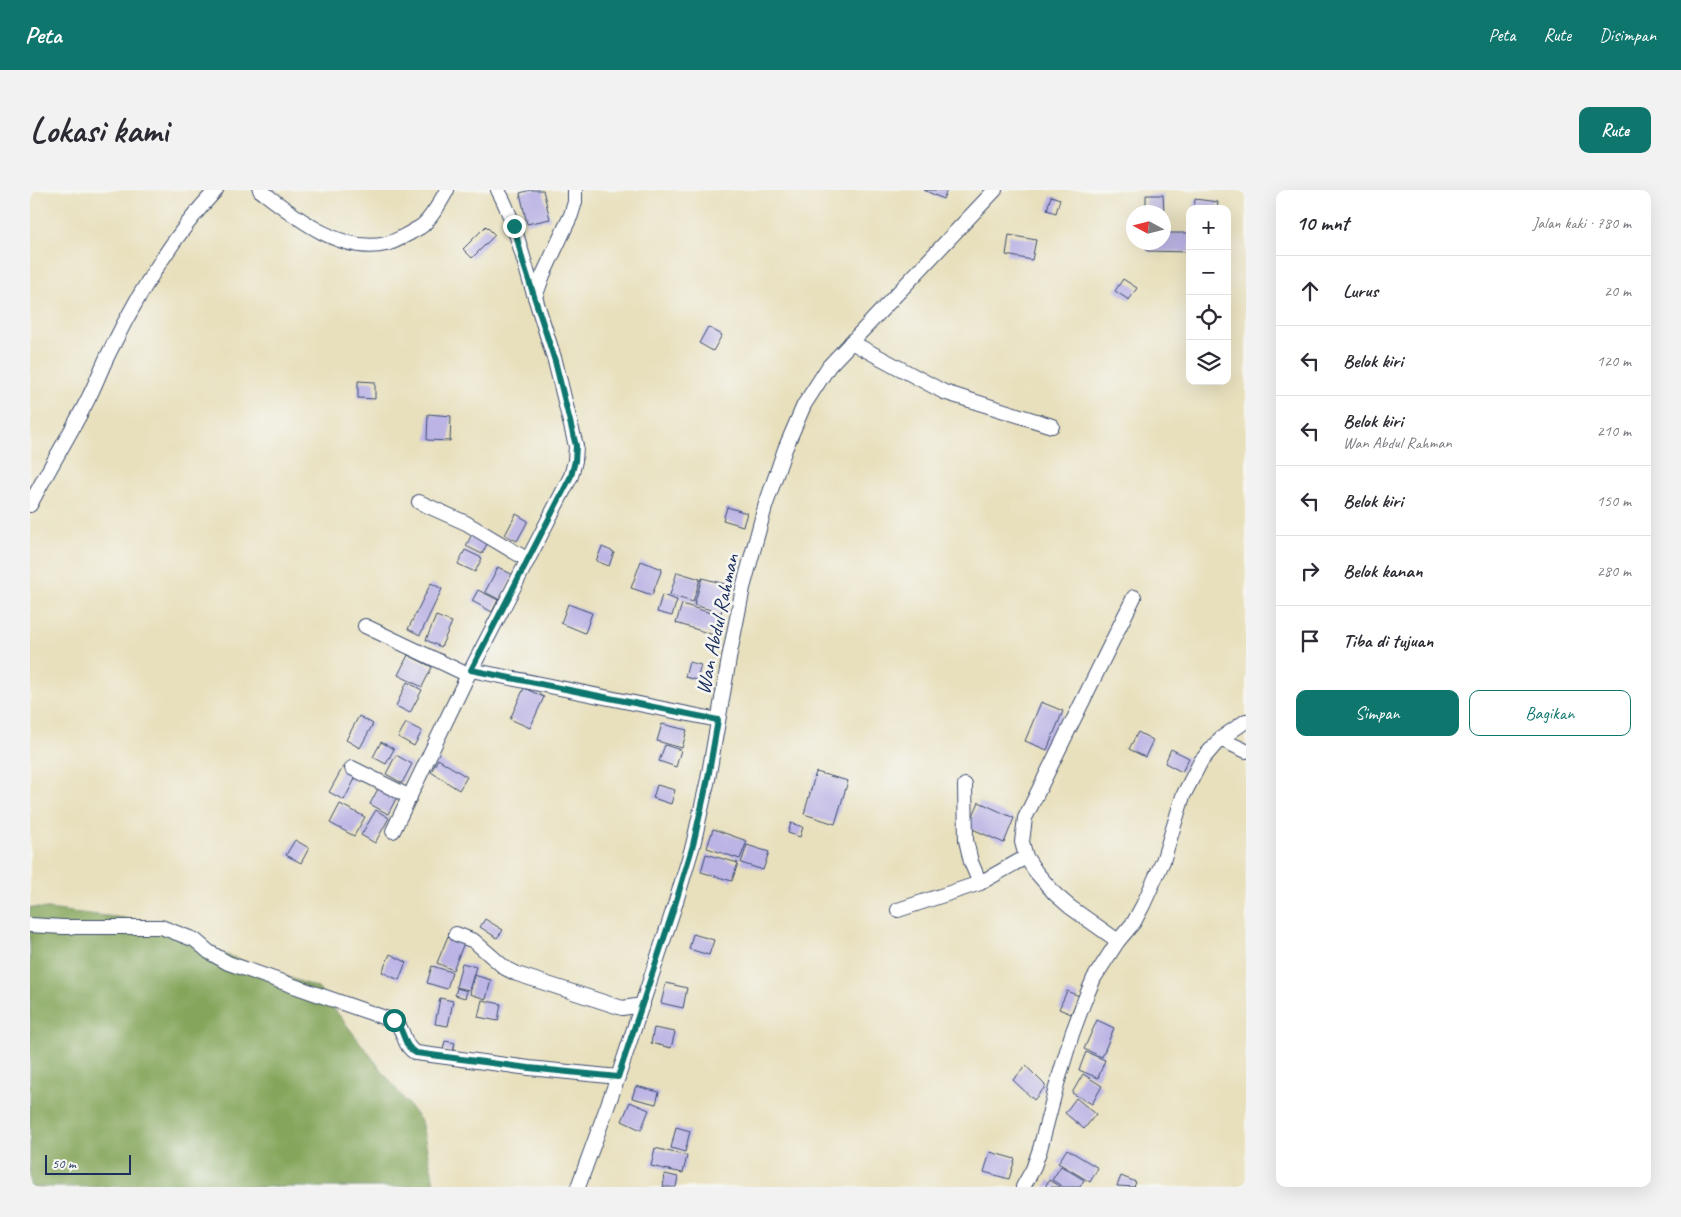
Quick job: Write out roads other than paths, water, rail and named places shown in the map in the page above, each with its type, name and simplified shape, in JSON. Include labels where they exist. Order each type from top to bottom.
[{"type":"street","points":[[30,505],[88,399],[111,349],[145,285],[176,239],[203,203],[216,190]]},
{"type":"street","points":[[260,190],[294,216],[316,228],[338,239],[362,245],[384,244],[398,240],[424,224],[447,190]]},
{"type":"street","points":[[393,831],[470,672],[571,476],[575,461],[576,446],[555,361],[523,262],[514,226],[498,190]]},
{"type":"street","points":[[535,297],[543,275],[571,215],[575,202],[575,190]]},
{"type":"street","name":"Wan Abdul Rahman","points":[[578,1187],[618,1077],[693,845],[708,778],[743,588],[768,499],[804,405],[829,366],[995,190]]},
{"type":"street","points":[[851,342],[944,392],[1052,426]]},
{"type":"street","points":[[419,502],[466,523],[528,560]]},
{"type":"street","points":[[1118,941],[1054,894],[1026,857],[1022,842],[1026,818],[1134,597]]},
{"type":"street","points":[[365,626],[470,672],[718,720]]},
{"type":"street","points":[[1023,1187],[1033,1169],[1040,1149],[1057,1084],[1084,999],[1094,978],[1118,941],[1134,922],[1164,861],[1184,796],[1201,761],[1220,739],[1246,721]]},
{"type":"street","points":[[1220,739],[1246,751]]},
{"type":"street","points":[[352,768],[410,796]]},
{"type":"street","points":[[964,785],[966,840],[971,862],[980,883]]},
{"type":"street","points":[[898,910],[980,883],[1026,857]]},
{"type":"street","points":[[30,925],[161,927],[195,940],[209,952],[228,963],[394,1020],[399,1024],[407,1046],[416,1053],[529,1068],[618,1077]]},
{"type":"street","points":[[456,934],[474,942],[505,968],[517,974],[622,1008],[642,1005]]}]
